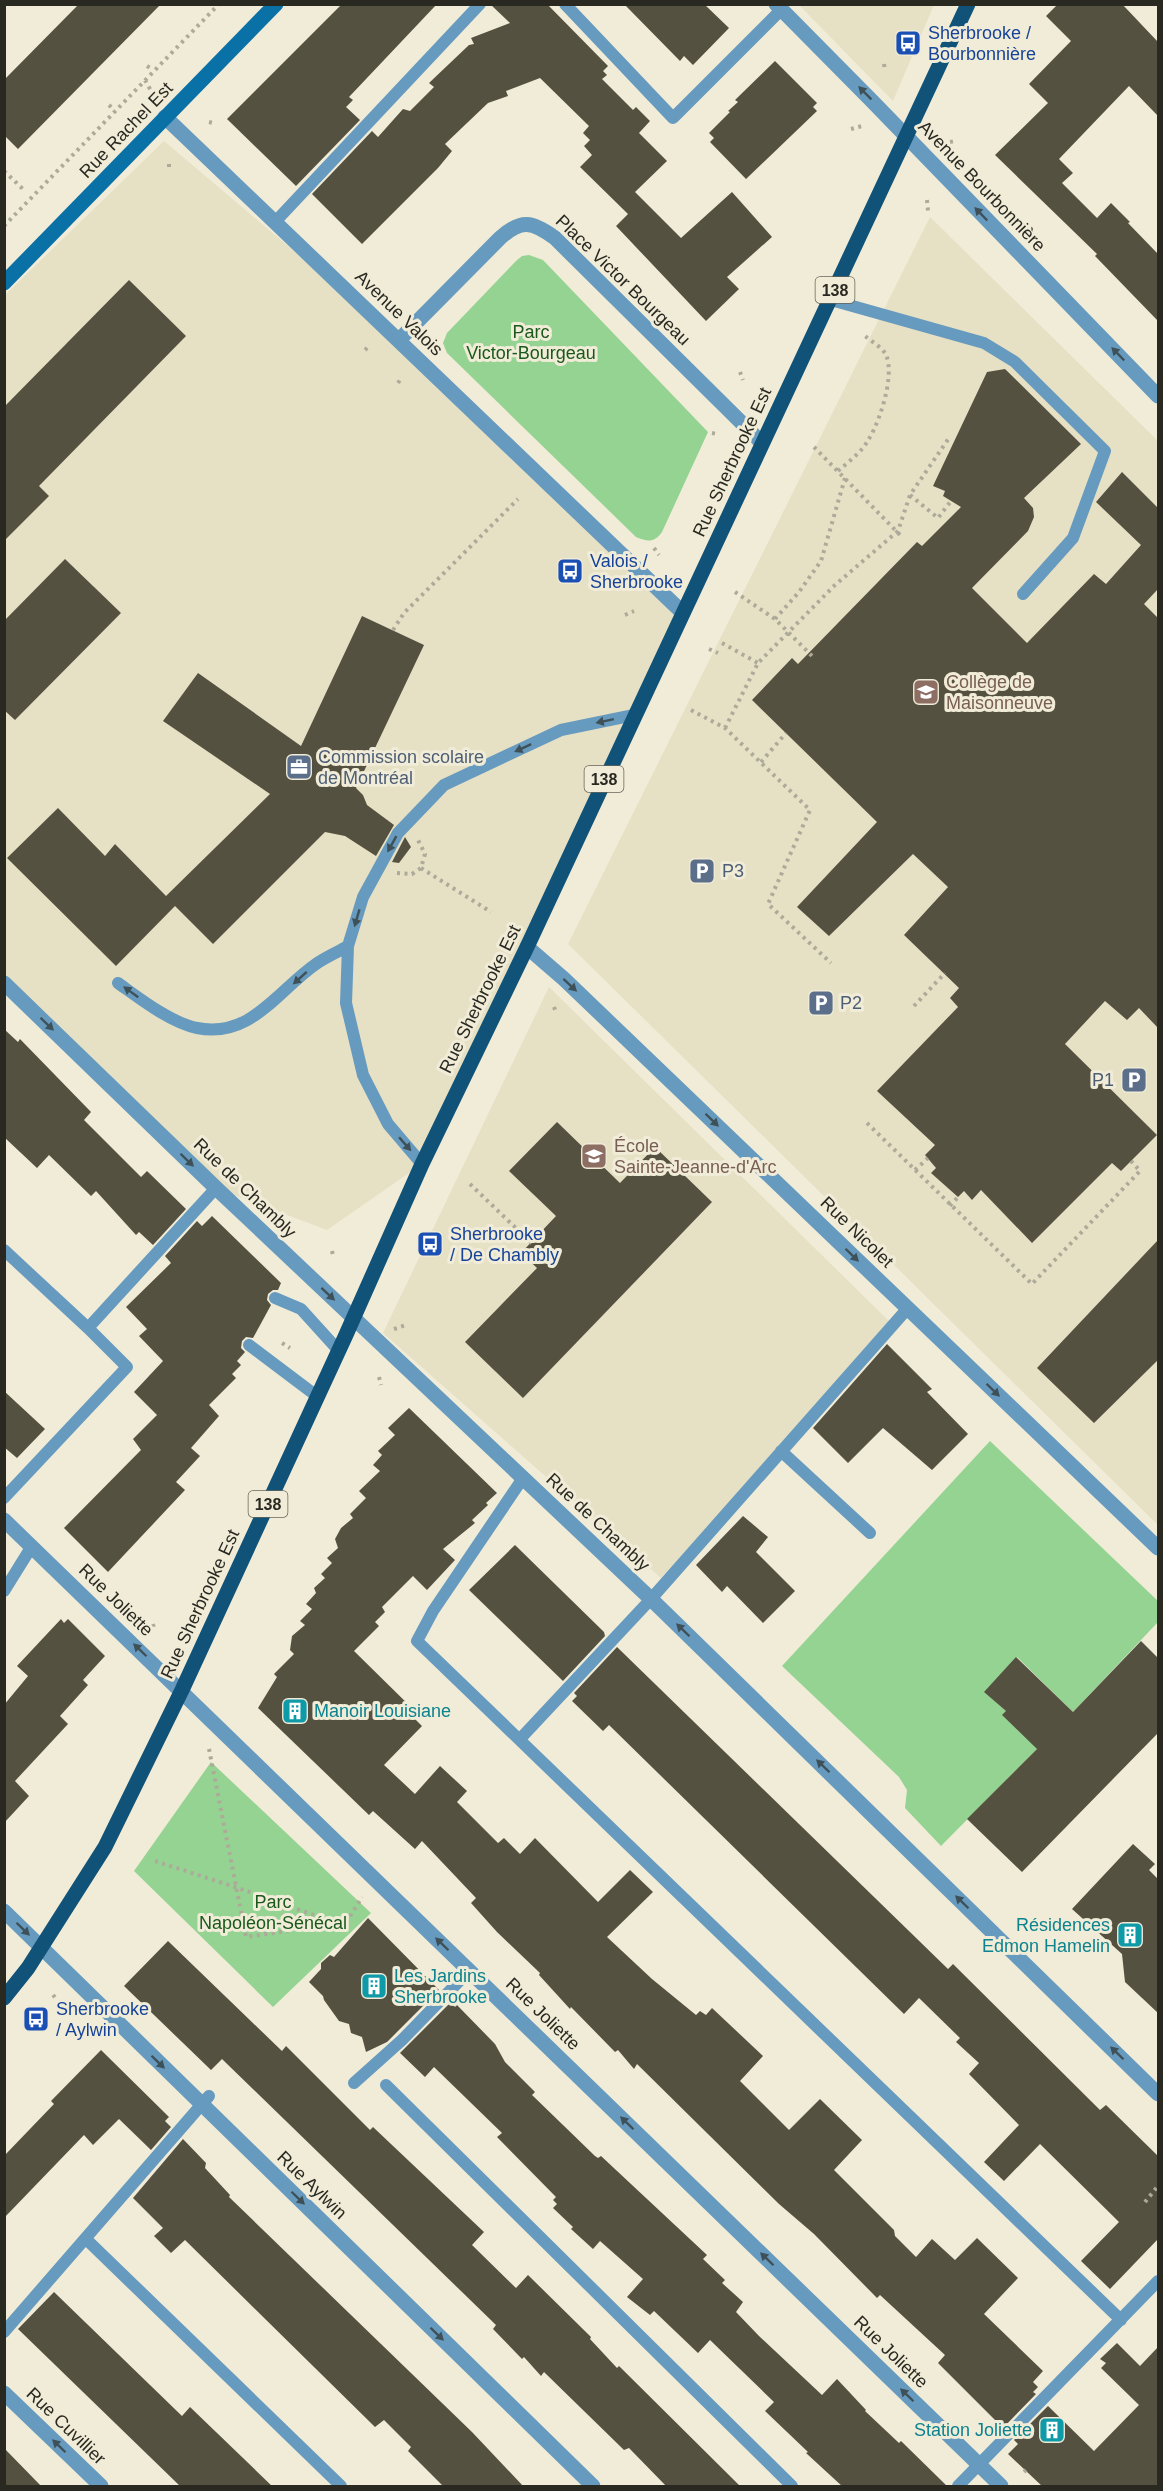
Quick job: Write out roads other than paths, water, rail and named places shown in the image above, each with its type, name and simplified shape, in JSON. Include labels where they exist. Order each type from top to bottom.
[{"type":"main road","name":"Rue Rachel Est","points":[[4,283],[276,4]]},
{"type":"main road","name":"Rue Sherbrooke Est","points":[[4,1998],[22,1977],[105,1847],[182,1690],[339,1351],[422,1164],[527,946],[968,4]]},
{"type":"street","name":"Avenue Bourbonnière","points":[[778,7],[906,135],[1158,396]]},
{"type":"street","name":"Avenue Valois","points":[[165,117],[682,612]]},
{"type":"street","name":"Place Victor Bourgeau","points":[[399,340],[500,238],[512,227],[526,223],[541,228],[555,238],[762,443]]},
{"type":"street","name":"Rue Nicolet","points":[[527,946],[1158,1548]]},
{"type":"street","name":"Rue de Chambly","points":[[4,983],[216,1188],[651,1599],[1158,2094]]},
{"type":"street","name":"Rue Joliette","points":[[4,1520],[182,1690],[1001,2487]]},
{"type":"street","name":"Rue Aylwin","points":[[4,1911],[206,2100],[593,2487]]},
{"type":"street","name":"Rue Cuvillier","points":[[4,2393],[101,2487]]},
{"type":"lane","points":[[275,222],[480,4]]},
{"type":"lane","points":[[565,4],[673,118],[778,7]]},
{"type":"lane","points":[[831,300],[984,343],[1015,362],[1105,451],[1073,538],[1023,594]]},
{"type":"lane","points":[[422,1164],[388,1124],[363,1075],[346,1003],[348,946],[363,897],[398,833],[444,785],[561,730],[634,715]]},
{"type":"lane","points":[[118,983],[157,1011],[196,1028],[231,1028],[267,1008],[316,964],[348,946]]},
{"type":"lane","points":[[88,1328],[216,1188]]},
{"type":"lane","points":[[4,1250],[127,1367],[4,1498]]},
{"type":"lane","points":[[274,1298],[301,1309],[339,1351]]},
{"type":"lane","points":[[520,1739],[651,1599],[908,1308]]},
{"type":"lane","points":[[249,1345],[318,1397]]},
{"type":"lane","points":[[781,1451],[870,1533]]},
{"type":"lane","points":[[523,1478],[433,1611],[417,1641],[1121,2320]]},
{"type":"lane","points":[[4,1591],[32,1546]]},
{"type":"lane","points":[[354,2083],[402,2040],[470,1970]]},
{"type":"lane","points":[[386,2085],[792,2487]]},
{"type":"lane","points":[[4,2332],[87,2240],[206,2100]]},
{"type":"lane","points":[[87,2240],[340,2487]]},
{"type":"lane","points":[[958,2487],[1158,2281]]},
{"type":"place","name":"Sherbrooke / Bourbonnière","points":[[908,43]]},
{"type":"place","name":"Valois / Sherbrooke","points":[[570,571]]},
{"type":"place","name":"Collège de Maisonneuve","points":[[926,692]]},
{"type":"place","name":"Commission scolaire de Montréal","points":[[299,767]]},
{"type":"place","name":"P3","points":[[702,871]]},
{"type":"place","name":"P2","points":[[821,1003]]},
{"type":"place","name":"P1","points":[[1134,1080]]},
{"type":"place","name":"École Sainte-Jeanne-d'Arc","points":[[594,1156]]},
{"type":"place","name":"Sherbrooke / De Chambly","points":[[430,1244]]},
{"type":"place","name":"Manoir Louisiane","points":[[295,1711]]},
{"type":"place","name":"Résidences Edmon Hamelin","points":[[1130,1935]]},
{"type":"place","name":"Les Jardins Sherbrooke","points":[[374,1986]]},
{"type":"place","name":"Sherbrooke / Aylwin","points":[[36,2019]]},
{"type":"place","name":"Station Joliette","points":[[1052,2430]]},
{"type":"park label","name":"Parc Victor-Bourgeau","points":[[531,342]]},
{"type":"park label","name":"Parc Napoléon-Sénécal","points":[[273,1912]]}]
